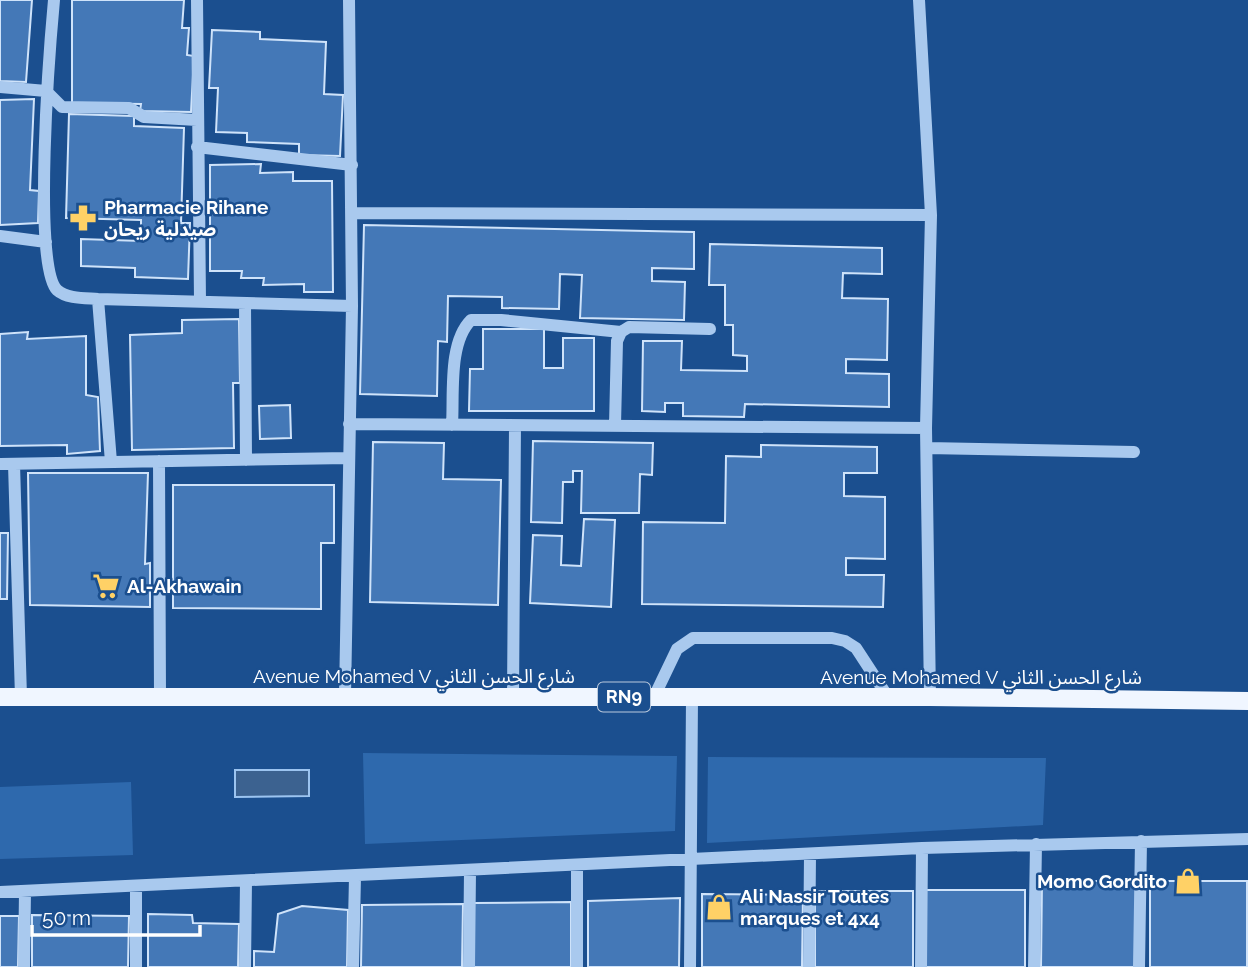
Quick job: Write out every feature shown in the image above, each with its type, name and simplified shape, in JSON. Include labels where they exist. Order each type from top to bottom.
[{"type":"main road","name":"Avenue Mohamed V شارع الحسن الثاني","points":[[0,697],[930,697],[1248,701]]},
{"type":"street","points":[[54,0],[46,91],[46,242],[48,270],[57,289],[73,298],[352,306]]},
{"type":"street","points":[[197,0],[200,301]]},
{"type":"street","points":[[345,696],[352,306],[349,0]]},
{"type":"street","points":[[919,0],[931,215],[926,428],[930,697]]},
{"type":"street","points":[[0,87],[46,91],[62,107],[129,108],[144,117],[197,120]]},
{"type":"street","points":[[197,147],[352,165]]},
{"type":"street","points":[[352,213],[931,215]]},
{"type":"street","points":[[0,236],[46,242]]},
{"type":"street","points":[[98,299],[111,462]]},
{"type":"street","points":[[245,303],[246,460]]},
{"type":"street","points":[[452,425],[456,354],[464,327],[471,320],[501,320],[621,332]]},
{"type":"street","points":[[615,425],[617,341],[621,332],[628,327],[710,329]]},
{"type":"street","points":[[349,424],[926,428]]},
{"type":"street","points":[[513,697],[515,426]]},
{"type":"street","points":[[927,448],[1134,452]]},
{"type":"street","points":[[0,464],[348,458]]},
{"type":"street","points":[[159,461],[160,696]]},
{"type":"street","points":[[14,464],[21,697]]},
{"type":"street","points":[[654,697],[677,649],[693,638],[832,638],[856,648],[888,697]]},
{"type":"street","points":[[690,967],[692,697]]},
{"type":"street","points":[[0,892],[691,862],[922,848],[1248,839]]},
{"type":"street","points":[[1139,967],[1141,841]]},
{"type":"street","points":[[1034,967],[1036,844]]},
{"type":"street","points":[[921,967],[922,848]]},
{"type":"street","points":[[809,967],[810,855]]},
{"type":"street","points":[[577,867],[577,967]]},
{"type":"street","points":[[469,967],[470,871]]},
{"type":"street","points":[[354,967],[355,877]]},
{"type":"street","points":[[245,967],[246,881]]},
{"type":"street","points":[[136,886],[136,967]]},
{"type":"street","points":[[24,967],[25,891]]},
{"type":"shaded area","points":[[363,753],[677,756],[675,831],[365,844]]},
{"type":"shaded area","points":[[708,757],[1046,758],[1043,825],[707,843]]},
{"type":"shaded area","points":[[235,770],[309,770],[309,796],[235,797]]},
{"type":"shaded area","points":[[131,782],[133,855],[0,859],[0,787]]},
{"type":"building","points":[[0,0],[32,0],[26,82],[0,81]]},
{"type":"building","points":[[72,0],[184,0],[182,28],[189,28],[187,55],[194,56],[191,112],[140,111],[141,104],[72,103]]},
{"type":"building","points":[[212,30],[260,32],[260,39],[326,42],[324,94],[343,95],[340,156],[299,155],[299,144],[247,142],[247,133],[216,132],[218,88],[209,88]]},
{"type":"building","points":[[34,99],[30,190],[39,191],[38,223],[0,225],[0,100]]},
{"type":"building","points":[[69,114],[134,116],[134,126],[184,128],[181,223],[190,223],[188,279],[135,277],[135,268],[81,266],[81,239],[141,241],[141,220],[66,218]]},
{"type":"building","points":[[261,164],[260,173],[293,172],[293,181],[332,181],[333,292],[304,292],[304,284],[263,285],[264,278],[241,278],[242,271],[210,271],[210,165]]},
{"type":"building","points":[[364,225],[694,232],[694,269],[652,268],[652,281],[685,282],[684,320],[580,318],[582,275],[560,274],[559,309],[502,308],[502,297],[448,296],[447,342],[438,341],[437,396],[360,394]]},
{"type":"building","points":[[710,244],[882,248],[882,274],[843,273],[842,298],[888,299],[887,360],[846,359],[846,373],[889,374],[889,407],[745,404],[744,417],[683,416],[683,403],[665,403],[665,412],[642,411],[643,341],[682,341],[681,370],[747,371],[747,356],[733,355],[733,325],[725,325],[725,285],[709,285]]},
{"type":"building","points":[[239,319],[240,383],[233,383],[234,448],[132,450],[130,335],[182,333],[182,320]]},
{"type":"building","points":[[483,329],[544,329],[544,368],[563,368],[563,338],[594,338],[594,411],[469,411],[470,369],[483,369]]},
{"type":"building","points":[[28,332],[27,339],[86,336],[86,395],[98,397],[100,451],[67,454],[67,445],[0,446],[0,334]]},
{"type":"building","points":[[290,405],[291,438],[260,439],[259,406]]},
{"type":"building","points":[[533,441],[653,443],[652,475],[640,474],[639,513],[581,513],[582,471],[573,471],[573,482],[563,482],[562,523],[531,522]]},
{"type":"building","points":[[373,442],[444,443],[443,479],[501,480],[498,605],[370,602]]},
{"type":"building","points":[[761,445],[877,447],[877,473],[844,473],[844,496],[885,497],[885,559],[846,558],[846,575],[884,575],[883,607],[642,604],[643,522],[725,523],[726,456],[761,457]]},
{"type":"building","points":[[28,473],[148,473],[145,564],[150,563],[150,607],[30,605]]},
{"type":"building","points":[[173,485],[334,485],[334,543],[321,543],[321,609],[173,608]]},
{"type":"building","points":[[584,519],[615,520],[611,607],[530,603],[533,535],[562,536],[561,565],[581,566]]},
{"type":"building","points":[[0,533],[8,533],[7,599],[0,599]]},
{"type":"building","points":[[1042,881],[1137,881],[1136,967],[1041,967]]},
{"type":"building","points":[[1150,881],[1247,881],[1247,967],[1150,967]]},
{"type":"building","points":[[926,890],[1025,890],[1025,967],[925,967]]},
{"type":"building","points":[[815,891],[913,891],[913,967],[815,967]]},
{"type":"building","points":[[702,894],[803,895],[802,967],[702,967]]},
{"type":"building","points":[[680,898],[679,967],[588,967],[588,901]]},
{"type":"building","points":[[571,902],[571,967],[474,967],[474,903]]},
{"type":"building","points":[[463,904],[462,967],[361,967],[362,905]]},
{"type":"building","points":[[302,906],[348,910],[347,967],[254,967],[254,951],[274,952],[278,914]]},
{"type":"building","points":[[148,914],[192,915],[193,923],[239,924],[238,967],[148,967]]},
{"type":"building","points":[[32,915],[129,916],[128,967],[32,967]]},
{"type":"building","points":[[0,916],[19,916],[18,967],[0,967]]},
{"type":"place","name":"Pharmacie Rihane صيدلية ريحان","points":[[83,218]]},
{"type":"place","name":"Al-Akhawain","points":[[106,586]]},
{"type":"place","name":"Momo Gordito","points":[[1188,881]]},
{"type":"place","name":"Ali Nassir Toutes marques et 4x4","points":[[719,907]]}]
